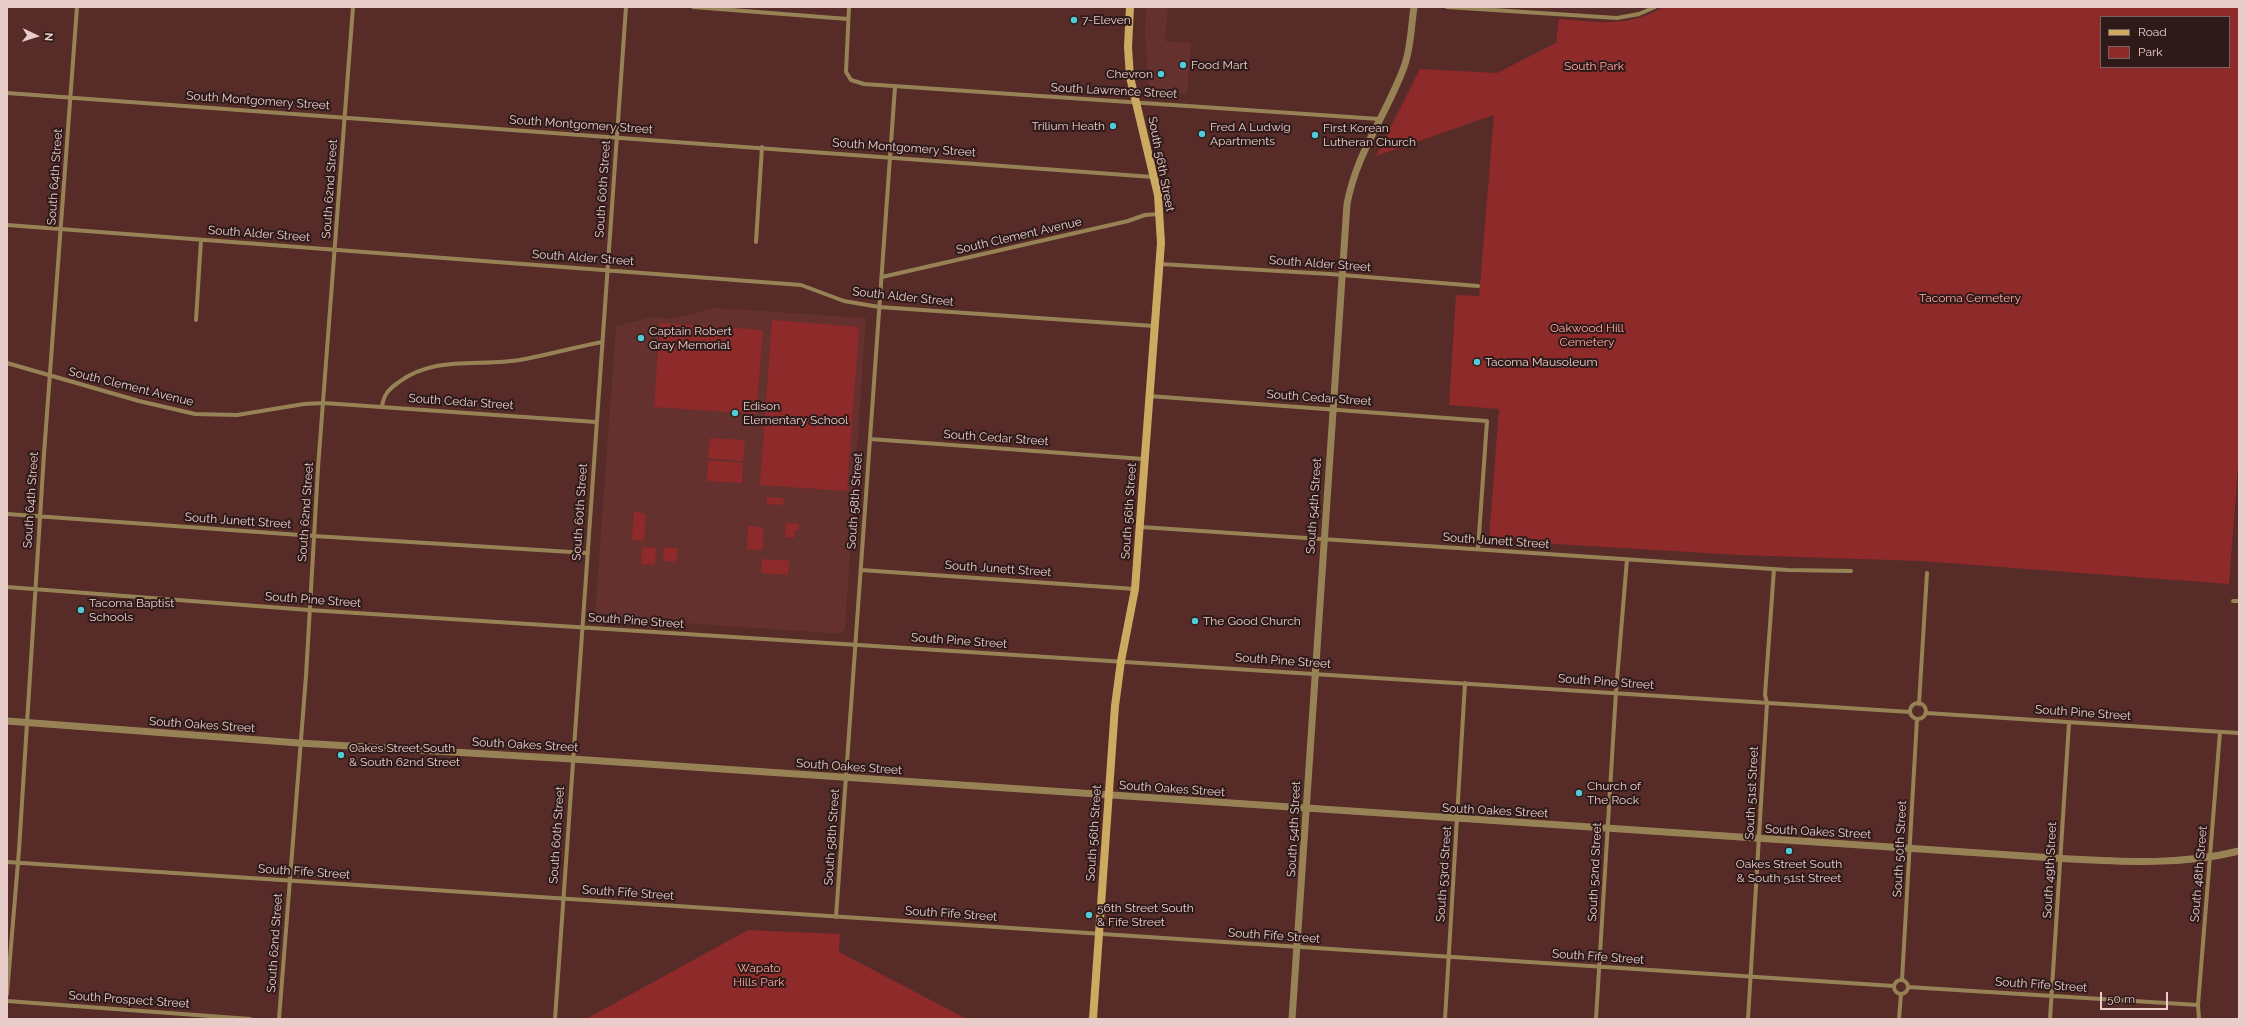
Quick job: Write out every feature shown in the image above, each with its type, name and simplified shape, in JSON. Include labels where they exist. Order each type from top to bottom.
[{"type":"main road","name":"South 56th Street","points":[[1093,1019],[1114,706],[1134,589],[1141,527],[1144,459],[1160,264],[1160,214],[1128,63],[1130,7]]},
{"type":"street","name":"South 64th Street","points":[[7,994],[28,722],[40,516],[77,7]]},
{"type":"street","name":"South 62nd Street","points":[[279,1019],[353,7]]},
{"type":"street","name":"South 60th Street","points":[[555,1019],[562,899],[626,7]]},
{"type":"street","points":[[693,7],[848,19],[849,7]]},
{"type":"street","name":"South 54th Street","points":[[1292,1019],[1314,673],[1347,204],[1351,179],[1406,62],[1414,7]]},
{"type":"street","points":[[1448,7],[1617,18],[1639,14],[1655,7]]},
{"type":"street","name":"South Lawrence Street","points":[[848,19],[845,65],[846,72],[850,78],[864,84],[1379,119]]},
{"type":"street","name":"South 58th Street","points":[[836,917],[895,87]]},
{"type":"street","name":"South Montgomery Street","points":[[7,92],[1153,177]]},
{"type":"street","points":[[756,242],[762,147]]},
{"type":"street","name":"South Clement Avenue","points":[[882,277],[1128,221],[1145,215],[1160,214]]},
{"type":"street","name":"South Alder Street","points":[[7,225],[801,285],[844,301],[879,307],[1154,326]]},
{"type":"street","points":[[196,320],[201,240]]},
{"type":"street","name":"South Alder Street","points":[[1160,264],[1342,275],[1478,286]]},
{"type":"street","points":[[382,406],[384,398],[391,388],[420,370],[438,365],[524,360],[602,342]]},
{"type":"street","name":"South Clement Avenue","points":[[7,363],[164,408],[202,414],[251,414],[304,404],[324,403]]},
{"type":"street","name":"South Cedar Street","points":[[1149,396],[1487,421],[1478,549]]},
{"type":"street","name":"South Cedar Street","points":[[324,403],[596,422]]},
{"type":"street","name":"South Cedar Street","points":[[870,438],[1144,459]]},
{"type":"street","name":"South Junett Street","points":[[7,514],[314,536],[587,553]]},
{"type":"street","name":"South Junett Street","points":[[1141,527],[1774,569],[1851,571]]},
{"type":"street","name":"South 52nd Street","points":[[1596,1019],[1616,692],[1627,559]]},
{"type":"street","name":"South 51st Street","points":[[1748,1019],[1774,569]]},
{"type":"street","name":"South Junett Street","points":[[861,570],[1134,589]]},
{"type":"street","points":[[1919,704],[1927,573]]},
{"type":"street","name":"South Pine Street","points":[[7,587],[309,610],[1616,692],[1910,712]]},
{"type":"street","points":[[2233,601],[2239,601]]},
{"type":"street","name":"South 53rd Street","points":[[1445,1019],[1465,683]]},
{"type":"street","points":[[1919,704],[1925,708],[1926,713],[1924,717],[1918,719],[1912,716],[1910,712],[1912,707],[1919,704]]},
{"type":"street","name":"South Pine Street","points":[[1926,713],[2239,733]]},
{"type":"street","name":"South 50th Street","points":[[1902,980],[1918,719]]},
{"type":"street","name":"South Oakes Street","points":[[7,721],[300,743],[572,759],[1109,796],[2061,858],[2148,862],[2211,857],[2239,851]]},
{"type":"street","name":"South 49th Street","points":[[2050,1019],[2069,723]]},
{"type":"street","name":"South 48th Street","points":[[2200,1019],[2198,1005],[2220,732]]},
{"type":"street","name":"South Fife Street","points":[[7,862],[1894,986]]},
{"type":"street","points":[[1897,980],[1906,981],[1908,987],[1906,991],[1901,994],[1895,991],[1894,986],[1897,980]]},
{"type":"street","name":"South Fife Street","points":[[1908,987],[2198,1005]]},
{"type":"street","points":[[1899,1019],[1901,994]]},
{"type":"street","name":"South Prospect Street","points":[[7,1001],[250,1019]]},
{"type":"shaded area","points":[[1146,7],[1168,7],[1165,41],[1191,43],[1187,94],[1152,91],[1149,88],[1145,34]]},
{"type":"shaded area","name":"Edison Elementary School","points":[[716,308],[866,318],[845,629],[841,634],[598,617],[595,614],[616,326],[653,317],[671,319]]},
{"type":"green space","name":"Tacoma Cemetery","points":[[1663,7],[2239,7],[2239,453],[2229,584],[1920,561],[1739,555],[1489,540],[1499,409],[1449,405],[1456,295],[1479,296],[1494,115],[1376,156],[1420,69],[1497,73],[1556,43],[1559,19],[1612,22],[1637,18],[1650,14]]},
{"type":"green space","points":[[772,320],[859,327],[847,491],[760,485]]},
{"type":"green space","points":[[660,323],[763,330],[756,414],[654,407]]},
{"type":"green space","points":[[710,438],[745,440],[743,461],[708,458]]},
{"type":"green space","points":[[708,460],[743,463],[742,483],[707,481]]},
{"type":"green space","points":[[767,497],[784,498],[783,505],[767,504]]},
{"type":"green space","points":[[634,512],[643,513],[646,516],[644,541],[632,540]]},
{"type":"green space","points":[[786,523],[799,524],[799,530],[795,530],[794,538],[785,537]]},
{"type":"green space","points":[[748,526],[760,527],[764,531],[762,550],[747,549]]},
{"type":"green space","points":[[644,547],[656,548],[655,565],[641,564],[642,549]]},
{"type":"green space","points":[[664,547],[678,548],[677,559],[674,562],[663,561]]},
{"type":"green space","points":[[762,559],[789,561],[788,575],[761,573]]},
{"type":"green space","name":"Wapato Hills Park","points":[[748,930],[840,934],[839,952],[967,1019],[586,1019]]},
{"type":"place","name":"7-Eleven","points":[[1074,20]]},
{"type":"place","name":"Food Mart","points":[[1183,65]]},
{"type":"place","name":"Chevron","points":[[1161,74]]},
{"type":"place","name":"Trilium Heath","points":[[1113,126]]},
{"type":"place","name":"Fred A Ludwig Apartments","points":[[1202,134]]},
{"type":"place","name":"First Korean Lutheran Church","points":[[1315,135]]},
{"type":"place","name":"Captain Robert Gray Memorial","points":[[641,338]]},
{"type":"place","name":"Tacoma Mausoleum","points":[[1477,362]]},
{"type":"place","name":"Edison Elementary School","points":[[735,413]]},
{"type":"place","name":"Tacoma Baptist Schools","points":[[81,610]]},
{"type":"place","name":"The Good Church","points":[[1195,621]]},
{"type":"place","name":"Oakes Street South & South 62nd Street","points":[[341,755]]},
{"type":"place","name":"Church of The Rock","points":[[1579,793]]},
{"type":"place","name":"Oakes Street South & South 51st Street","points":[[1789,851]]},
{"type":"place","name":"56th Street South & Fife Street","points":[[1089,915]]},
{"type":"park label","name":"South Park","points":[[1594,66]]},
{"type":"park label","name":"Oakwood Hill Cemetery","points":[[1587,335]]}]
